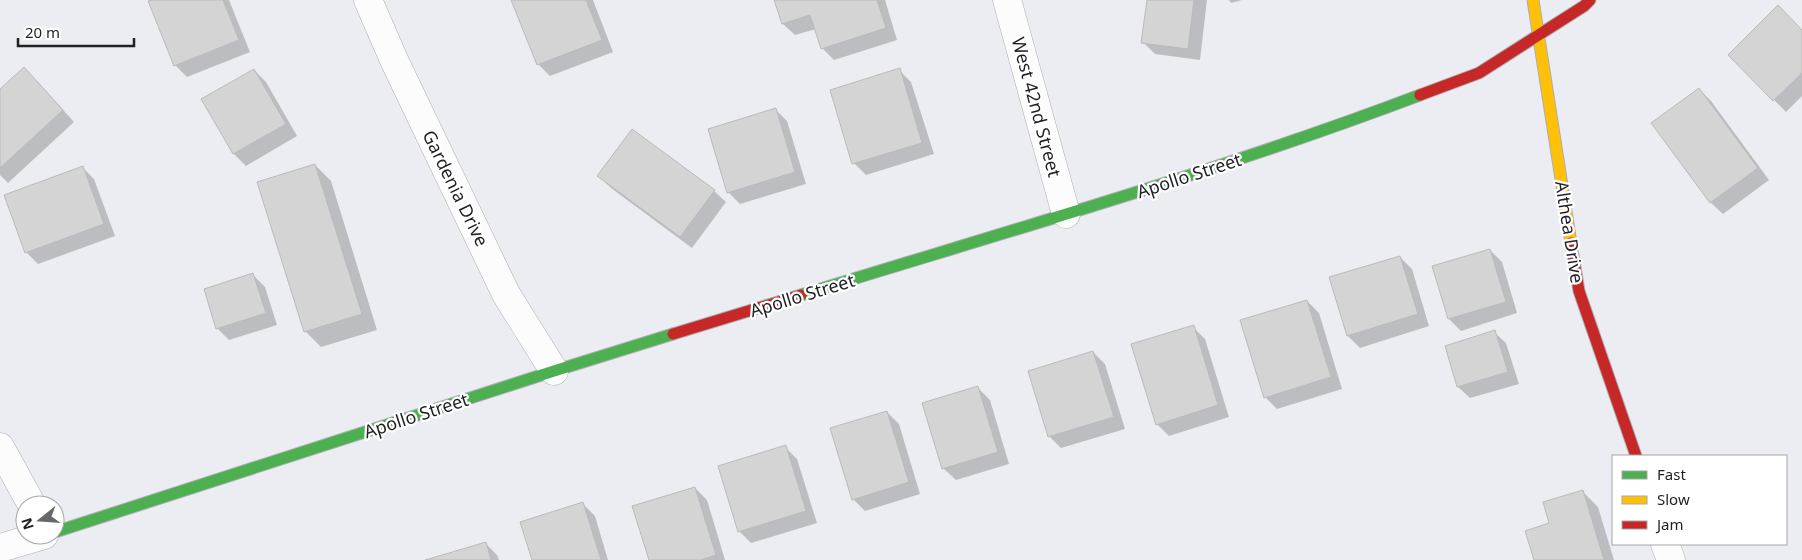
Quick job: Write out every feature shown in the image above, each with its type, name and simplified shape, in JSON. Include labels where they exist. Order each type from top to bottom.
[{"type":"street","name":"Gardenia Drive","points":[[368,0],[394,60],[506,294],[554,371]]},
{"type":"street","name":"West 42nd Street","points":[[1007,0],[1066,214]]},
{"type":"street","name":"Althea Drive","points":[[1533,0],[1579,291],[1636,455]]},
{"type":"street","name":"Apollo Street","points":[[65,529],[554,371],[1153,187],[1344,124],[1479,73],[1584,6],[1590,0]]},
{"type":"street","points":[[0,446],[27,495]]},
{"type":"street","points":[[0,548],[15,544]]},
{"type":"street","points":[[1665,545],[1671,560]]},
{"type":"building","points":[[223,0],[239,40],[174,66],[148,1]]},
{"type":"building","points":[[511,0],[586,0],[602,40],[537,65]]},
{"type":"building","points":[[774,0],[877,0],[886,28],[821,49],[810,15],[782,24]]},
{"type":"building","points":[[1147,0],[1194,0],[1188,49],[1141,43]]},
{"type":"building","points":[[1778,5],[1802,30],[1802,73],[1773,101],[1728,55]]},
{"type":"building","points":[[24,67],[63,110],[0,168],[0,89]]},
{"type":"building","points":[[900,68],[922,143],[852,164],[830,90]]},
{"type":"building","points":[[254,69],[286,124],[233,154],[201,99]]},
{"type":"building","points":[[1699,88],[1758,168],[1710,203],[1651,123]]},
{"type":"building","points":[[776,108],[795,172],[727,193],[708,129]]},
{"type":"building","points":[[632,129],[715,190],[680,237],[597,176]]},
{"type":"building","points":[[315,164],[362,314],[304,332],[257,182]]},
{"type":"building","points":[[83,166],[104,224],[25,253],[4,195]]},
{"type":"building","points":[[1490,249],[1506,302],[1448,319],[1432,266]]},
{"type":"building","points":[[1400,256],[1418,314],[1347,336],[1329,277]]},
{"type":"building","points":[[253,273],[266,313],[216,329],[204,289]]},
{"type":"building","points":[[1307,300],[1331,377],[1264,398],[1240,320]]},
{"type":"building","points":[[1194,325],[1218,405],[1156,425],[1131,344]]},
{"type":"building","points":[[1495,330],[1508,372],[1457,387],[1445,346]]},
{"type":"building","points":[[1093,351],[1114,417],[1048,437],[1028,371]]},
{"type":"building","points":[[978,386],[998,452],[942,469],[922,403]]},
{"type":"building","points":[[887,411],[909,482],[852,500],[830,428]]},
{"type":"building","points":[[786,445],[806,511],[738,532],[718,466]]},
{"type":"building","points":[[695,487],[716,555],[701,560],[649,560],[632,506]]},
{"type":"building","points":[[1583,490],[1604,560],[1534,560],[1525,531],[1549,523],[1543,502]]},
{"type":"building","points":[[583,502],[601,560],[532,560],[520,522]]},
{"type":"building","points":[[486,542],[491,560],[425,560]]},
{"type":"traffic: fast","points":[[801,295],[1190,175],[1267,150],[1420,95]]},
{"type":"traffic: fast","points":[[65,529],[673,334]]},
{"type":"traffic: slow","points":[[1533,0],[1571,243]]},
{"type":"traffic: jam","points":[[1420,95],[1479,73],[1584,6],[1590,0]]},
{"type":"traffic: jam","points":[[1571,243],[1579,291],[1636,455]]},
{"type":"traffic: jam","points":[[673,334],[801,295]]}]
